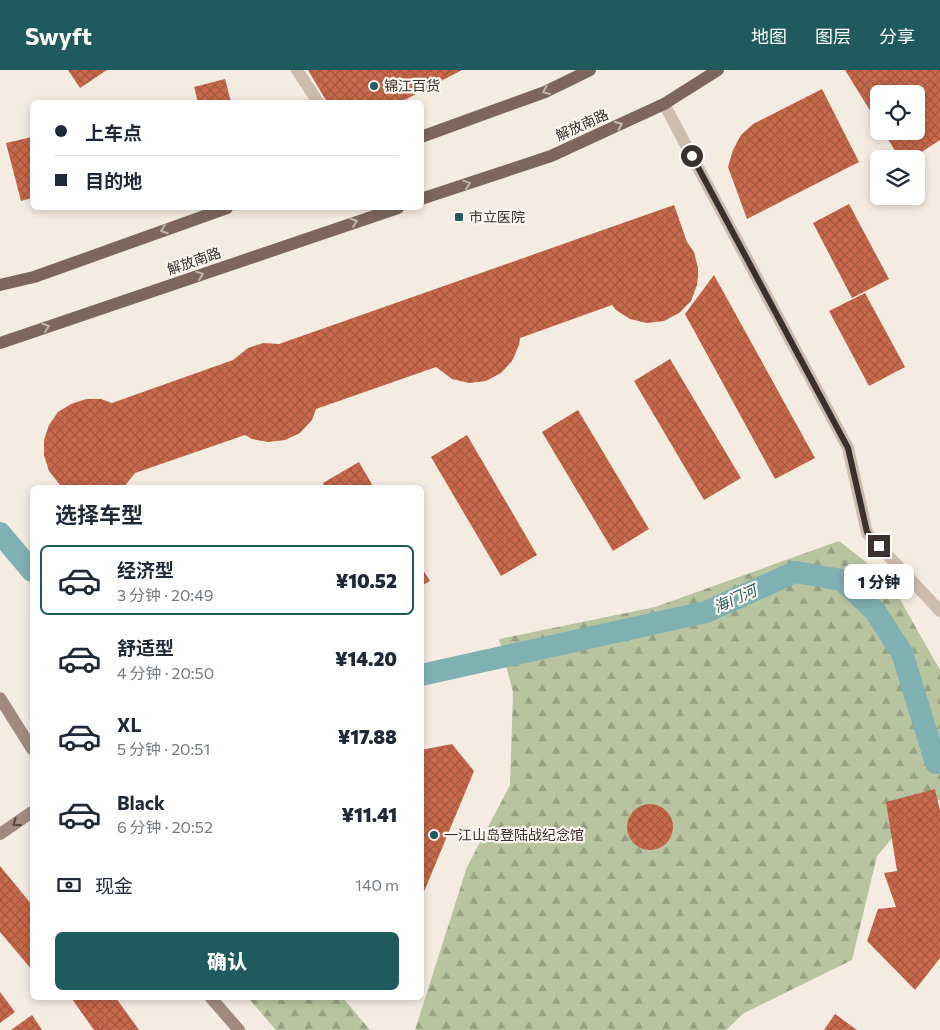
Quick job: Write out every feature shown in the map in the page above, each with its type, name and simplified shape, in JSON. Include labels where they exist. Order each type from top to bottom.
[{"type":"main road","points":[[424,136],[545,92],[590,70]]},
{"type":"main road","name":"解放南路","points":[[424,199],[551,156],[664,104],[718,70]]},
{"type":"main road","points":[[0,285],[34,277],[220,210]]},
{"type":"main road","name":"解放南路","points":[[0,343],[392,210]]},
{"type":"main road","points":[[0,698],[30,746]]},
{"type":"main road","points":[[0,834],[30,813]]},
{"type":"main road","points":[[213,1000],[239,1030]]},
{"type":"street","points":[[297,70],[317,100]]},
{"type":"street","points":[[664,104],[848,448],[867,532],[940,610]]},
{"type":"green space","points":[[839,541],[889,580],[940,670],[940,800],[925,800],[877,856],[852,960],[744,1013],[726,1030],[415,1030],[467,867],[510,785],[513,692],[499,639],[655,607]]},
{"type":"green space","points":[[250,1000],[345,1000],[370,1030],[276,1030]]},
{"type":"building","points":[[68,70],[107,70],[80,88]]},
{"type":"building","name":"锦江百货","points":[[308,70],[462,70],[405,100],[326,100]]},
{"type":"building","points":[[845,70],[940,70],[940,140],[925,150],[895,150],[888,140],[925,140],[925,85],[870,85],[870,110]]},
{"type":"building","points":[[225,79],[230,100],[197,100],[194,87]]},
{"type":"building","points":[[822,89],[859,162],[747,219],[728,167],[733,150],[741,135],[753,124]]},
{"type":"building","points":[[30,137],[30,199],[21,201],[6,143]]},
{"type":"building","points":[[849,204],[889,279],[852,298],[813,223]]},
{"type":"building","points":[[674,205],[687,242],[694,252],[698,268],[697,285],[691,301],[679,313],[664,321],[647,323],[630,319],[612,305],[520,338],[512,361],[501,373],[486,381],[469,383],[452,379],[436,367],[316,409],[312,420],[300,433],[285,440],[268,442],[252,439],[245,435],[135,473],[125,485],[60,485],[49,471],[44,455],[44,440],[49,425],[58,412],[71,404],[86,399],[101,399],[112,403],[233,360],[248,348],[263,343],[279,344]]},
{"type":"building","points":[[714,275],[815,458],[775,479],[685,314]]},
{"type":"building","points":[[865,293],[905,367],[869,386],[829,311]]},
{"type":"building","points":[[670,359],[741,478],[704,500],[634,381]]},
{"type":"building","points":[[578,410],[649,529],[613,551],[542,432]]},
{"type":"building","points":[[467,435],[537,555],[501,576],[431,457]]},
{"type":"building","points":[[359,462],[372,485],[324,485],[323,483]]},
{"type":"building","points":[[424,572],[430,581],[424,584]]},
{"type":"building","name":"一江山岛登陆战纪念馆","points":[[452,744],[474,771],[424,892],[424,749]]},
{"type":"building","points":[[935,789],[940,811],[940,958],[915,990],[867,941],[878,909],[896,907],[884,873],[897,871],[886,802]]},
{"type":"building","points":[[650,804],[663,808],[669,814],[673,827],[669,840],[663,846],[650,850],[637,846],[631,840],[627,827],[631,814],[637,808]]},
{"type":"building","points":[[0,866],[30,903],[30,968],[0,932]]},
{"type":"building","points":[[0,992],[15,1012],[0,1023]]},
{"type":"building","points":[[73,1000],[117,1000],[139,1030],[94,1030]]},
{"type":"building","points":[[835,1014],[857,1030],[824,1030]]},
{"type":"building","points":[[32,1015],[42,1030],[11,1030]]},
{"type":"waterway","name":"海门河","points":[[0,533],[30,569]]},
{"type":"waterway","name":"海门河","points":[[424,674],[706,612],[795,572],[842,580],[875,611],[902,653],[936,763]]},
{"type":"place","name":"锦江百货","points":[[374,86]]},
{"type":"place","name":"市立医院","points":[[459,217]]},
{"type":"place","name":"一江山岛登陆战纪念馆","points":[[434,835]]},
{"type":"route","points":[[692,156],[848,448],[867,532],[879,546]]}]
